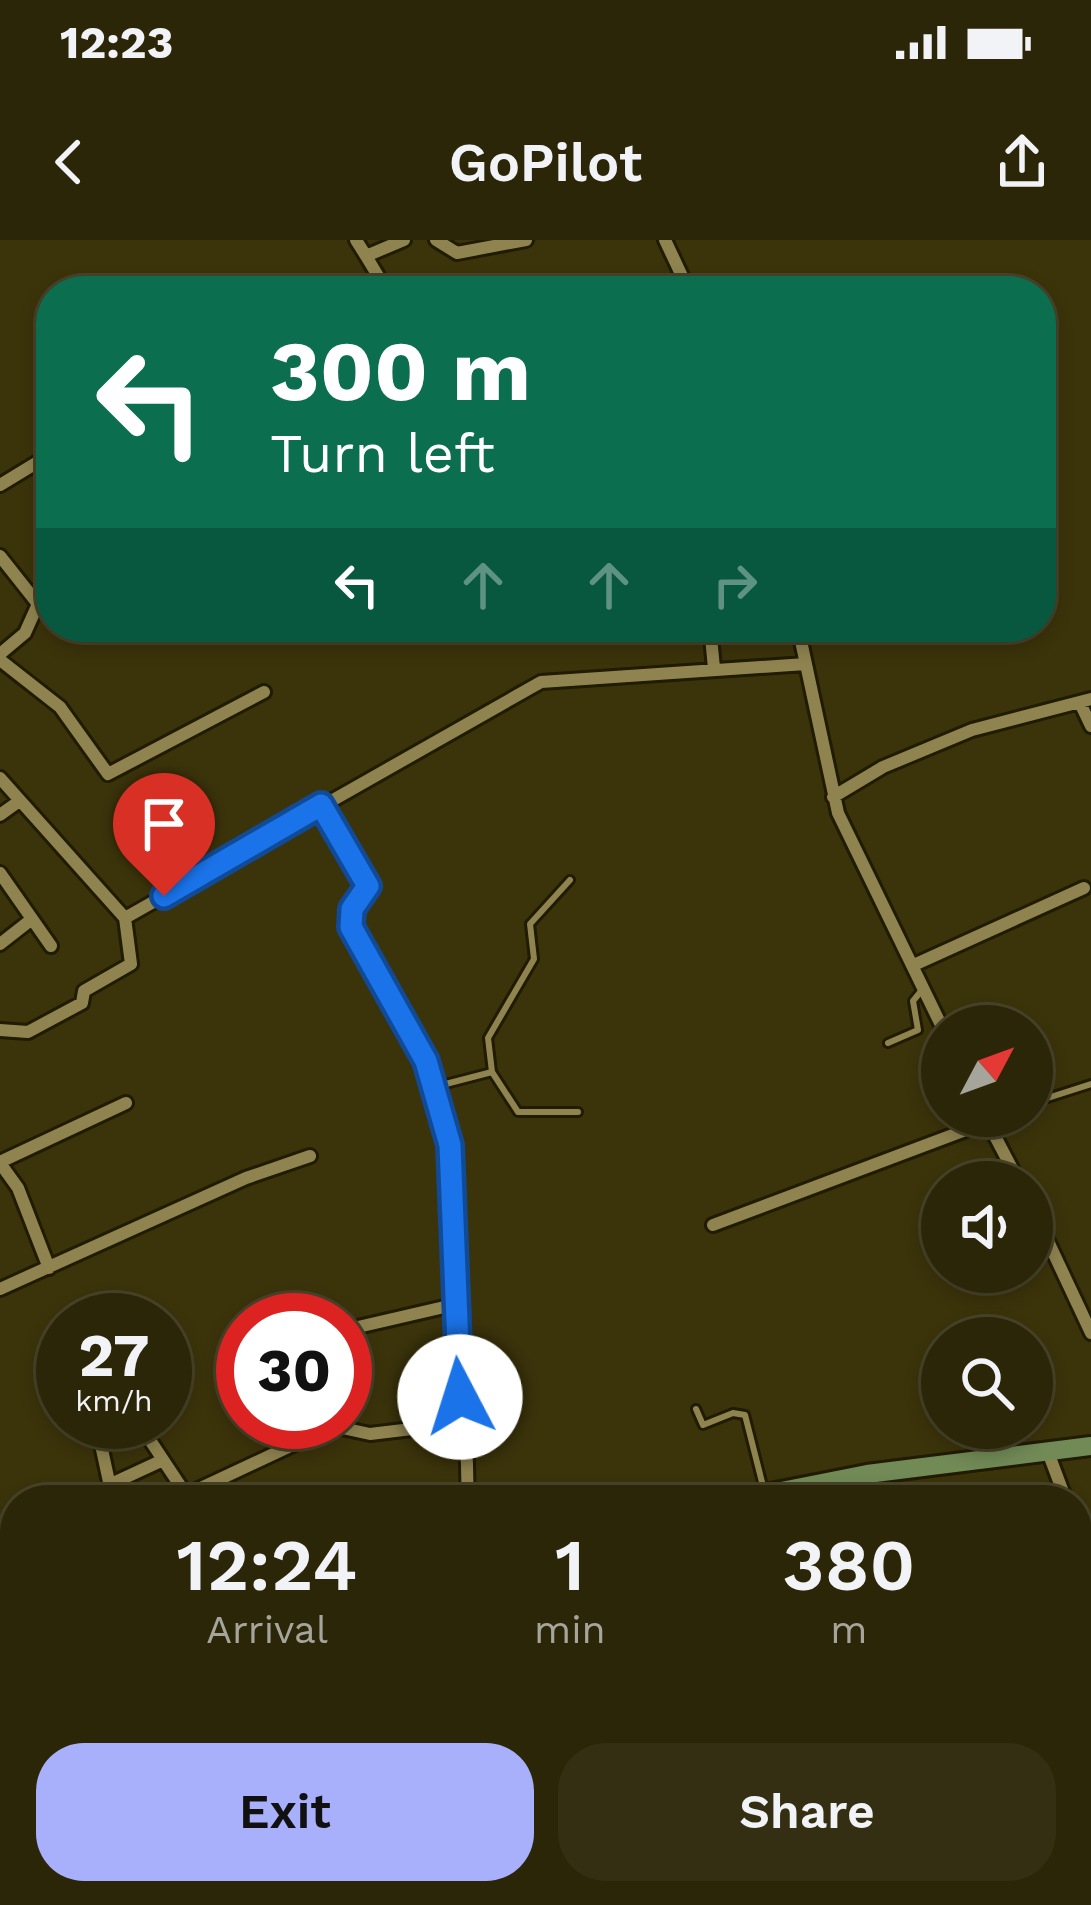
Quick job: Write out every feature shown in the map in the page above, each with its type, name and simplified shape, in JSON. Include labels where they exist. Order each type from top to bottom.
[{"type":"main road","points":[[811,1485],[928,1465],[1091,1446]]},
{"type":"street","points":[[356,240],[378,276]]},
{"type":"street","points":[[366,256],[404,240]]},
{"type":"street","points":[[436,240],[457,253],[526,240]]},
{"type":"street","points":[[665,240],[682,276]]},
{"type":"street","points":[[0,484],[36,463]]},
{"type":"street","points":[[0,556],[36,601]]},
{"type":"street","points":[[36,609],[26,633],[0,657],[59,707],[108,774],[264,692]]},
{"type":"street","points":[[711,642],[714,668]]},
{"type":"street","points":[[801,642],[833,797],[932,1005]]},
{"type":"street","points":[[125,918],[541,682],[806,664]]},
{"type":"street","points":[[833,797],[883,767],[972,730],[1085,701],[1091,726]]},
{"type":"street","points":[[0,778],[125,918],[129,968],[84,991],[82,1003],[28,1032],[0,1030]]},
{"type":"street","points":[[0,815],[19,802]]},
{"type":"street","points":[[321,805],[368,886],[350,917],[357,943],[396,1004],[436,1087],[456,1195],[453,1305],[466,1485]]},
{"type":"street","points":[[0,873],[51,946]]},
{"type":"street","points":[[916,964],[1084,888]]},
{"type":"street","points":[[0,944],[32,919]]},
{"type":"street","points":[[49,1268],[18,1188],[0,1163],[126,1103]]},
{"type":"street","points":[[713,1225],[942,1137]]},
{"type":"street","points":[[0,1289],[246,1178],[310,1156]]},
{"type":"street","points":[[1053,1252],[1091,1333]]},
{"type":"street","points":[[372,1324],[453,1305]]},
{"type":"street","points":[[213,1485],[333,1426],[370,1434],[462,1423]]},
{"type":"street","points":[[102,1449],[110,1485],[163,1460]]},
{"type":"street","points":[[156,1449],[180,1485]]},
{"type":"street","points":[[1048,1452],[1060,1485]]},
{"type":"lane","points":[[570,880],[530,924],[534,959],[488,1038],[492,1072],[522,1114],[578,1112]]},
{"type":"lane","points":[[888,1043],[918,1030],[913,1000],[925,988]]},
{"type":"lane","points":[[436,1087],[492,1072]]},
{"type":"lane","points":[[1053,1096],[1091,1084]]},
{"type":"lane","points":[[696,1409],[704,1426],[733,1413],[745,1415],[762,1485]]},
{"type":"route","points":[[164,896],[321,805],[368,886],[350,917],[357,943],[426,1061],[450,1145],[456,1195],[453,1305],[460,1397]]}]
